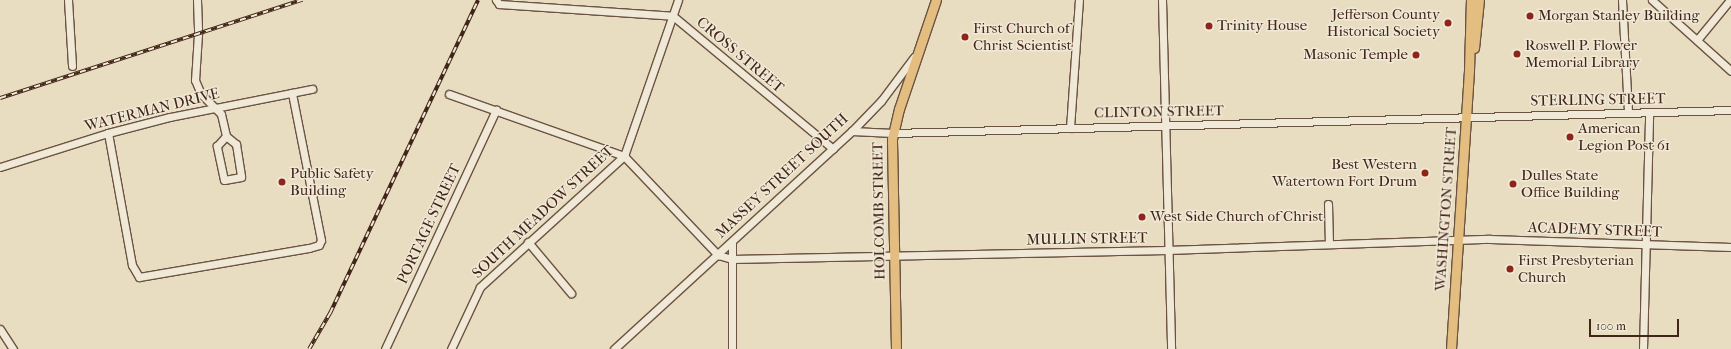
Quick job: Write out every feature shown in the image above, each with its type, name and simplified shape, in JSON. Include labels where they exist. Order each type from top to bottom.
[{"type":"main road","name":"MASSEY STREET SOUTH","points":[[917,53],[936,0]]},
{"type":"main road","name":"WASHINGTON STREET","points":[[1451,349],[1469,70],[1471,0]]},
{"type":"main road","name":"WASHINGTON STREET","points":[[1469,70],[1479,0]]},
{"type":"main road","name":"HOLCOMB STREET","points":[[896,349],[893,257],[893,133],[917,53]]},
{"type":"street","points":[[68,0],[72,66]]},
{"type":"street","points":[[197,0],[198,34],[195,80],[201,94],[221,114],[226,136],[236,144],[241,177],[224,180],[217,146],[226,136]]},
{"type":"street","name":"CROSS STREET","points":[[496,0],[499,4],[673,16],[833,149]]},
{"type":"street","name":"SOUTH MEADOW STREET","points":[[451,349],[480,288],[528,242],[624,156],[678,0]]},
{"type":"street","points":[[1070,128],[1079,0]]},
{"type":"street","points":[[1162,0],[1164,125],[1171,349]]},
{"type":"street","points":[[1622,0],[1628,112]]},
{"type":"street","points":[[1652,0],[1731,71]]},
{"type":"street","points":[[1697,40],[1730,0]]},
{"type":"street","name":"MASSEY STREET SOUTH","points":[[614,349],[852,131],[881,101],[917,53]]},
{"type":"street","name":"WATERMAN DRIVE","points":[[0,167],[108,133],[215,107],[312,89]]},
{"type":"street","points":[[108,133],[132,265],[139,277],[309,248],[319,245],[321,240],[292,93]]},
{"type":"street","points":[[450,94],[624,156],[718,255]]},
{"type":"street","name":"PORTAGE STREET","points":[[385,349],[496,110]]},
{"type":"street","name":"STERLING STREET","points":[[1466,118],[1731,110]]},
{"type":"street","points":[[1643,349],[1649,112]]},
{"type":"street","name":"CLINTON STREET","points":[[852,131],[893,133],[1466,118]]},
{"type":"street","points":[[1328,204],[1329,244]]},
{"type":"street","name":"ACADEMY STREET","points":[[1457,240],[1490,239],[1731,247]]},
{"type":"street","name":"MULLIN STREET","points":[[718,255],[732,259],[893,257],[1168,250],[1457,240]]},
{"type":"street","points":[[528,242],[572,293]]},
{"type":"street","points":[[732,242],[732,349]]},
{"type":"street","points":[[0,329],[13,349]]},
{"type":"railway","points":[[0,98],[302,0]]},
{"type":"railway","points":[[309,349],[330,313],[478,0]]},
{"type":"place","name":"Morgan Stanley Building","points":[[1530,16]]},
{"type":"place","name":"Jefferson County Historical Society","points":[[1448,23]]},
{"type":"place","name":"Trinity House","points":[[1209,26]]},
{"type":"place","name":"First Church of Christ Scientist","points":[[965,37]]},
{"type":"place","name":"Roswell P. Flower Memorial Library","points":[[1517,54]]},
{"type":"place","name":"Masonic Temple","points":[[1416,55]]},
{"type":"place","name":"American Legion Post 61","points":[[1570,137]]},
{"type":"place","name":"Best Western Watertown Fort Drum","points":[[1425,173]]},
{"type":"place","name":"Public Safety Building","points":[[282,182]]},
{"type":"place","name":"Dulles State Office Building","points":[[1513,184]]},
{"type":"place","name":"West Side Church of Christ","points":[[1142,217]]},
{"type":"place","name":"First Presbyterian Church","points":[[1510,269]]}]
